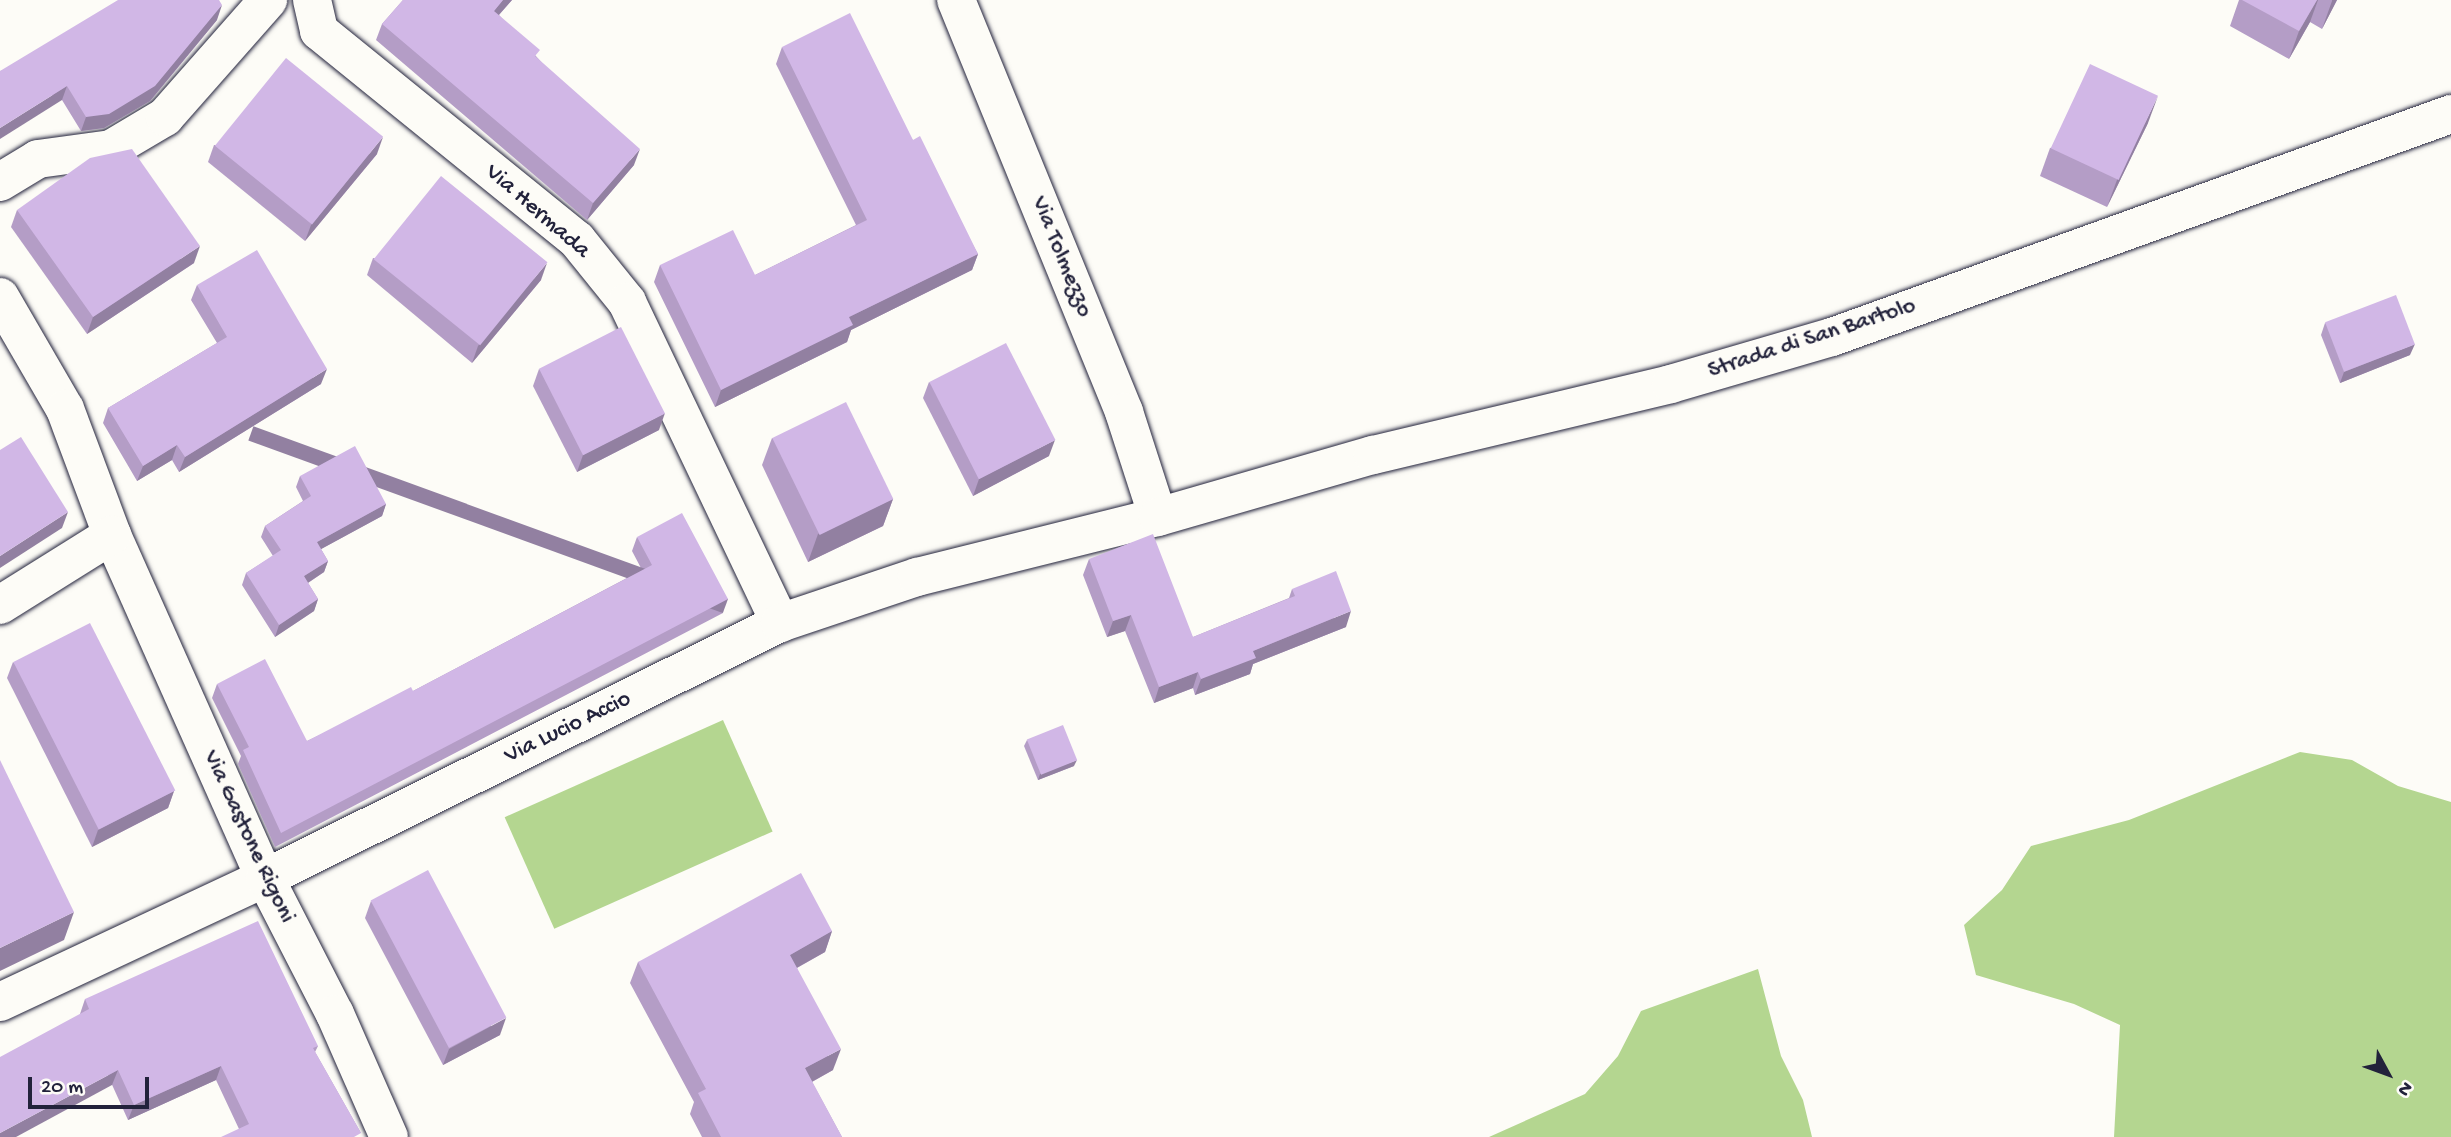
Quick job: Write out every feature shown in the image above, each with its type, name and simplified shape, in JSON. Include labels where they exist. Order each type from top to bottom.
[{"type":"street","points":[[0,182],[38,159],[111,149],[165,117],[268,0]]},
{"type":"street","name":"Via Hermada","points":[[312,0],[319,31],[576,240],[627,302],[780,623]]},
{"type":"street","name":"Via Tolmezzo","points":[[956,0],[1124,412],[1158,517]]},
{"type":"street","name":"Strada di San Bartolo","points":[[1158,517],[1373,455],[1671,384],[1832,337],[2451,114]]},
{"type":"street","name":"Via Gastone Rigoni","points":[[0,297],[65,409],[112,535],[265,878],[335,1014],[389,1137]]},
{"type":"street","name":"Via Lucio Accio","points":[[0,1002],[265,878],[780,623],[917,577],[1158,517]]},
{"type":"street","points":[[0,605],[112,535]]},
{"type":"green space","points":[[723,720],[773,831],[554,929],[505,817]]},
{"type":"green space","points":[[2300,752],[2352,760],[2398,786],[2451,802],[2451,1137],[2114,1137],[2120,1025],[2074,1004],[1976,975],[1964,925],[2002,890],[2031,846],[2129,820]]},
{"type":"green space","points":[[1758,969],[1781,1056],[1803,1100],[1812,1137],[1489,1137],[1585,1094],[1618,1056],[1641,1011]]},
{"type":"building","points":[[118,0],[219,0],[222,5],[155,86],[109,114],[86,117],[67,86],[0,128],[0,71]]},
{"type":"building","points":[[403,0],[503,0],[494,11],[540,50],[535,56],[640,149],[593,203],[382,24]]},
{"type":"building","points":[[2242,0],[2317,0],[2299,31]]},
{"type":"building","points":[[850,13],[913,140],[920,136],[978,254],[849,317],[853,325],[721,390],[660,265],[733,230],[755,275],[867,220],[782,47]]},
{"type":"building","points":[[286,58],[383,137],[312,224],[215,146]]},
{"type":"building","points":[[2090,64],[2158,96],[2119,180],[2051,148]]},
{"type":"building","points":[[132,149],[200,246],[93,317],[17,210],[90,158]]},
{"type":"building","points":[[441,176],[547,262],[480,345],[374,259]]},
{"type":"building","points":[[257,250],[327,369],[185,457],[177,445],[143,466],[108,408],[227,337],[197,285]]},
{"type":"building","points":[[2396,295],[2415,344],[2344,372],[2325,322]]},
{"type":"building","points":[[621,327],[665,413],[583,455],[539,369]]},
{"type":"building","points":[[1006,343],[1055,440],[979,479],[929,382]]},
{"type":"building","points":[[846,402],[893,499],[820,535],[772,438]]},
{"type":"building","points":[[21,437],[68,512],[0,556],[0,450]]},
{"type":"building","points":[[355,446],[386,504],[317,542],[328,561],[304,576],[318,599],[279,625],[246,573],[281,550],[265,526],[311,496],[300,476]]},
{"type":"building","points":[[682,513],[728,599],[281,833],[243,750],[249,747],[217,684],[265,659],[307,741],[411,687],[413,691],[652,565],[637,537]]},
{"type":"building","points":[[1153,534],[1193,637],[1295,596],[1292,589],[1336,571],[1351,611],[1253,651],[1256,658],[1201,679],[1198,672],[1159,687],[1131,615],[1113,621],[1089,559]]},
{"type":"building","points":[[90,623],[175,791],[99,830],[13,662]]},
{"type":"building","points":[[1063,725],[1077,760],[1041,775],[1027,740]]},
{"type":"building","points":[[0,760],[74,912],[0,948]]},
{"type":"building","points":[[428,870],[506,1017],[449,1048],[371,901]]},
{"type":"building","points":[[801,873],[832,931],[790,955],[841,1049],[805,1068],[842,1137],[721,1137],[698,1093],[706,1089],[638,962]]},
{"type":"building","points":[[258,921],[318,1046],[313,1048],[361,1133],[354,1137],[221,1137],[249,1124],[221,1066],[134,1105],[118,1070],[0,1133],[0,1057],[89,1009],[85,999]]}]
